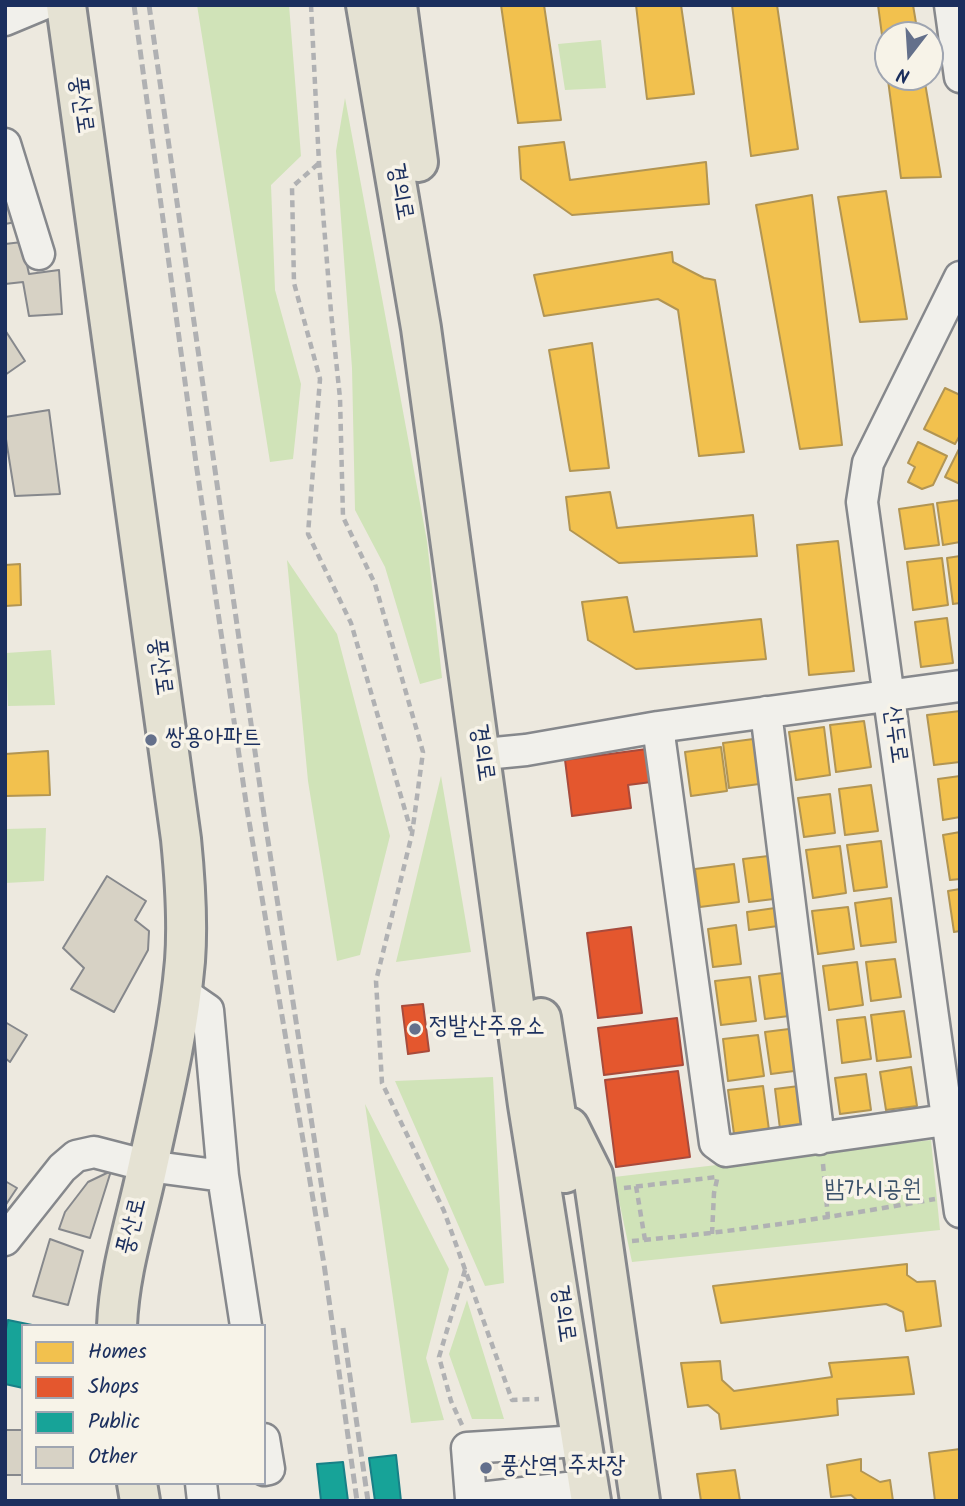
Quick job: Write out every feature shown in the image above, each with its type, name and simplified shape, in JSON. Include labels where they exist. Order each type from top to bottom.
[{"type":"main road","name":"풍산로","points":[[66,5],[181,839],[185,911],[185,958],[173,1053],[126,1257],[117,1324]]},
{"type":"main road","name":"경의로","points":[[366,5],[421,328],[541,1102],[614,1501]]},
{"type":"main road","name":"경의로","points":[[397,5],[541,1102],[543,1192],[575,1497]]},
{"type":"main road","points":[[541,1102],[531,1173],[563,1442],[575,1497]]},
{"type":"main road","points":[[541,1102],[593,1175],[640,1501]]},
{"type":"street","points":[[5,20],[41,5]]},
{"type":"street","points":[[950,5],[960,77]]},
{"type":"street","points":[[5,144],[39,254]]},
{"type":"street","name":"산두로","points":[[948,1205],[953,1119],[887,695],[862,502],[868,463],[960,277]]},
{"type":"street","name":"경의로","points":[[495,753],[659,727],[960,686]]},
{"type":"street","points":[[766,712],[819,1139]]},
{"type":"street","points":[[659,727],[720,1157],[953,1119]]},
{"type":"street","points":[[182,992],[208,1010],[223,1176],[246,1324]]},
{"type":"street","points":[[5,1240],[62,1168],[76,1156],[94,1152],[148,1166],[223,1176]]},
{"type":"street","points":[[563,1442],[467,1448],[471,1499],[575,1497]]},
{"type":"street","points":[[266,1451],[269,1469],[266,1470]]},
{"type":"path","points":[[311,5],[319,163],[340,398],[343,517],[374,584],[423,752],[412,834],[376,981],[382,1083],[444,1212],[512,1400],[539,1399]]},
{"type":"path","points":[[319,163],[292,187],[294,283],[320,379],[308,534],[351,623],[412,834]]},
{"type":"path","points":[[819,1139],[828,1218]]},
{"type":"path","points":[[617,1189],[636,1186],[720,1157],[714,1194],[712,1234]]},
{"type":"path","points":[[636,1186],[645,1240]]},
{"type":"path","points":[[628,1241],[712,1234],[948,1205]]},
{"type":"path","points":[[465,1270],[439,1357],[451,1401],[464,1431],[467,1448]]},
{"type":"green space","points":[[197,5],[289,5],[301,156],[271,185],[275,290],[301,384],[293,459],[270,462]]},
{"type":"green space","points":[[601,40],[606,88],[565,90],[558,44]]},
{"type":"green space","points":[[345,98],[427,541],[442,678],[420,684],[385,567],[355,510],[352,368],[336,151]]},
{"type":"green space","points":[[287,560],[337,634],[390,836],[360,955],[337,961],[308,781]]},
{"type":"green space","points":[[51,650],[55,705],[8,706],[6,653]]},
{"type":"green space","points":[[441,776],[471,952],[396,962]]},
{"type":"green space","points":[[46,828],[44,881],[5,883],[5,829]]},
{"type":"green space","points":[[493,1077],[504,1283],[485,1286],[395,1081]]},
{"type":"green space","points":[[365,1104],[449,1269],[426,1358],[444,1420],[411,1423]]},
{"type":"green space","name":"밤가시공원","points":[[931,1140],[940,1230],[632,1262],[614,1177]]},
{"type":"green space","points":[[467,1300],[504,1419],[472,1419],[449,1354]]},
{"type":"building: Homes","points":[[501,5],[544,5],[561,120],[518,123]]},
{"type":"building: Homes","points":[[636,5],[681,5],[694,94],[647,99]]},
{"type":"building: Homes","points":[[732,5],[777,5],[798,149],[751,156]]},
{"type":"building: Homes","points":[[878,5],[913,5],[916,21],[880,21]]},
{"type":"building: Homes","points":[[889,91],[926,91],[941,177],[901,178]]},
{"type":"building: Homes","points":[[564,142],[570,180],[706,162],[709,204],[572,215],[521,179],[519,147]]},
{"type":"building: Homes","points":[[886,191],[907,319],[860,322],[838,197]]},
{"type":"building: Homes","points":[[812,195],[842,445],[800,449],[756,205]]},
{"type":"building: Homes","points":[[672,252],[673,262],[704,278],[715,280],[744,452],[699,456],[678,310],[658,299],[544,316],[534,275]]},
{"type":"building: Homes","points":[[592,343],[609,468],[570,471],[549,350]]},
{"type":"building: Homes","points":[[945,388],[960,395],[960,435],[955,444],[924,429]]},
{"type":"building: Homes","points":[[918,442],[947,456],[933,485],[922,489],[908,482],[915,467],[908,463]]},
{"type":"building: Homes","points":[[960,447],[960,484],[945,477]]},
{"type":"building: Homes","points":[[610,492],[617,528],[753,515],[757,556],[619,563],[570,530],[566,497]]},
{"type":"building: Homes","points":[[960,500],[960,542],[943,545],[937,503]]},
{"type":"building: Homes","points":[[933,504],[939,545],[905,549],[899,509]]},
{"type":"building: Homes","points":[[838,541],[854,671],[809,675],[797,545]]},
{"type":"building: Homes","points":[[960,556],[960,603],[953,604],[947,558]]},
{"type":"building: Homes","points":[[942,558],[948,605],[913,610],[907,562]]},
{"type":"building: Homes","points":[[20,564],[21,605],[5,606],[5,565]]},
{"type":"building: Homes","points":[[627,597],[634,632],[761,619],[766,659],[636,669],[588,640],[582,602]]},
{"type":"building: Homes","points":[[947,618],[953,663],[921,667],[915,622]]},
{"type":"building: Homes","points":[[960,711],[960,762],[934,765],[927,715]]},
{"type":"building: Homes","points":[[864,721],[871,767],[836,772],[830,725]]},
{"type":"building: Homes","points":[[824,727],[830,775],[796,780],[789,732]]},
{"type":"building: Homes","points":[[761,738],[767,783],[729,788],[723,743]]},
{"type":"building: Homes","points":[[721,747],[727,791],[691,796],[685,752]]},
{"type":"building: Homes","points":[[48,751],[50,795],[5,796],[5,754]]},
{"type":"building: Homes","points":[[960,776],[960,817],[943,820],[938,779]]},
{"type":"building: Homes","points":[[871,785],[878,831],[845,835],[839,789]]},
{"type":"building: Homes","points":[[830,794],[835,833],[804,837],[798,798]]},
{"type":"building: Homes","points":[[960,832],[960,879],[950,880],[943,835]]},
{"type":"building: Homes","points":[[881,841],[887,887],[854,891],[847,845]]},
{"type":"building: Homes","points":[[840,846],[846,893],[813,898],[806,850]]},
{"type":"building: Homes","points":[[777,855],[782,898],[749,902],[743,859]]},
{"type":"building: Homes","points":[[734,864],[739,902],[700,907],[695,869]]},
{"type":"building: Homes","points":[[960,889],[960,931],[954,932],[948,891]]},
{"type":"building: Homes","points":[[891,898],[896,942],[861,946],[855,903]]},
{"type":"building: Homes","points":[[848,907],[854,949],[818,954],[812,911]]},
{"type":"building: Homes","points":[[775,908],[778,926],[749,930],[747,912]]},
{"type":"building: Homes","points":[[736,925],[741,964],[713,967],[708,929]]},
{"type":"building: Homes","points":[[895,959],[901,997],[871,1001],[866,962]]},
{"type":"building: Homes","points":[[857,962],[863,1005],[829,1010],[823,966]]},
{"type":"building: Homes","points":[[791,972],[797,1015],[765,1019],[759,976]]},
{"type":"building: Homes","points":[[750,977],[756,1021],[721,1025],[715,981]]},
{"type":"building: Homes","points":[[904,1011],[911,1057],[877,1061],[871,1015]]},
{"type":"building: Homes","points":[[865,1017],[871,1059],[842,1063],[837,1020]]},
{"type":"building: Homes","points":[[797,1028],[802,1070],[771,1074],[765,1032]]},
{"type":"building: Homes","points":[[758,1035],[764,1076],[728,1081],[723,1039]]},
{"type":"building: Homes","points":[[911,1067],[917,1106],[886,1110],[880,1072]]},
{"type":"building: Homes","points":[[866,1074],[871,1110],[840,1114],[835,1078]]},
{"type":"building: Homes","points":[[807,1085],[812,1125],[780,1129],[775,1089]]},
{"type":"building: Homes","points":[[763,1086],[769,1130],[734,1134],[728,1090]]},
{"type":"building: Homes","points":[[907,1264],[907,1275],[917,1282],[935,1281],[941,1326],[906,1331],[903,1312],[886,1304],[721,1323],[713,1286]]},
{"type":"building: Homes","points":[[908,1357],[914,1394],[837,1399],[838,1415],[721,1429],[719,1414],[708,1405],[688,1407],[681,1363],[720,1361],[722,1380],[734,1391],[832,1377],[829,1363]]},
{"type":"building: Homes","points":[[960,1449],[960,1501],[935,1501],[929,1453]]},
{"type":"building: Homes","points":[[861,1459],[861,1471],[880,1482],[890,1480],[893,1501],[858,1501],[851,1495],[831,1497],[827,1465]]},
{"type":"building: Homes","points":[[735,1470],[740,1501],[701,1501],[697,1474]]},
{"type":"building: Shops","points":[[654,748],[659,781],[628,785],[631,808],[572,816],[565,760]]},
{"type":"building: Shops","points":[[631,927],[642,1013],[598,1018],[587,933]]},
{"type":"building: Shops","name":"정발산주유소","points":[[423,1004],[429,1051],[408,1054],[402,1006]]},
{"type":"building: Shops","points":[[677,1018],[683,1065],[604,1075],[598,1028]]},
{"type":"building: Shops","points":[[678,1071],[690,1157],[616,1167],[605,1080]]},
{"type":"building: Public","points":[[8,1320],[27,1324],[21,1324],[21,1388],[5,1384],[5,1334]]},
{"type":"building: Public","points":[[396,1455],[401,1501],[375,1501],[369,1458]]},
{"type":"building: Public","points":[[343,1462],[348,1501],[321,1501],[317,1464]]},
{"type":"building: Other","points":[[5,187],[16,222],[5,224]]},
{"type":"building: Other","points":[[22,242],[29,274],[59,270],[62,314],[29,316],[23,282],[5,284],[5,244]]},
{"type":"building: Other","points":[[5,330],[25,361],[5,375]]},
{"type":"building: Other","points":[[49,410],[60,494],[15,496],[5,417]]},
{"type":"building: Other","points":[[107,876],[146,901],[135,920],[149,931],[148,950],[114,1012],[71,989],[84,968],[63,948]]},
{"type":"building: Other","points":[[5,1022],[27,1035],[10,1062],[5,1058]]},
{"type":"building: Other","points":[[111,1171],[90,1238],[59,1229],[65,1212],[88,1182]]},
{"type":"building: Other","points":[[5,1181],[17,1188],[5,1206]]},
{"type":"building: Other","points":[[50,1239],[83,1251],[68,1305],[33,1296]]},
{"type":"building: Other","points":[[5,1430],[21,1430],[21,1475],[5,1475]]},
{"type":"railway","points":[[134,5],[196,463],[247,809],[324,1264],[357,1501]]},
{"type":"railway","points":[[149,5],[264,815],[327,1221]]},
{"type":"railway","points":[[343,1328],[368,1501]]},
{"type":"place","name":"쌍용아파트","points":[[151,740]]},
{"type":"place","name":"정발산주유소","points":[[415,1029]]},
{"type":"place","name":"풍산역 주차장","points":[[486,1468]]}]
